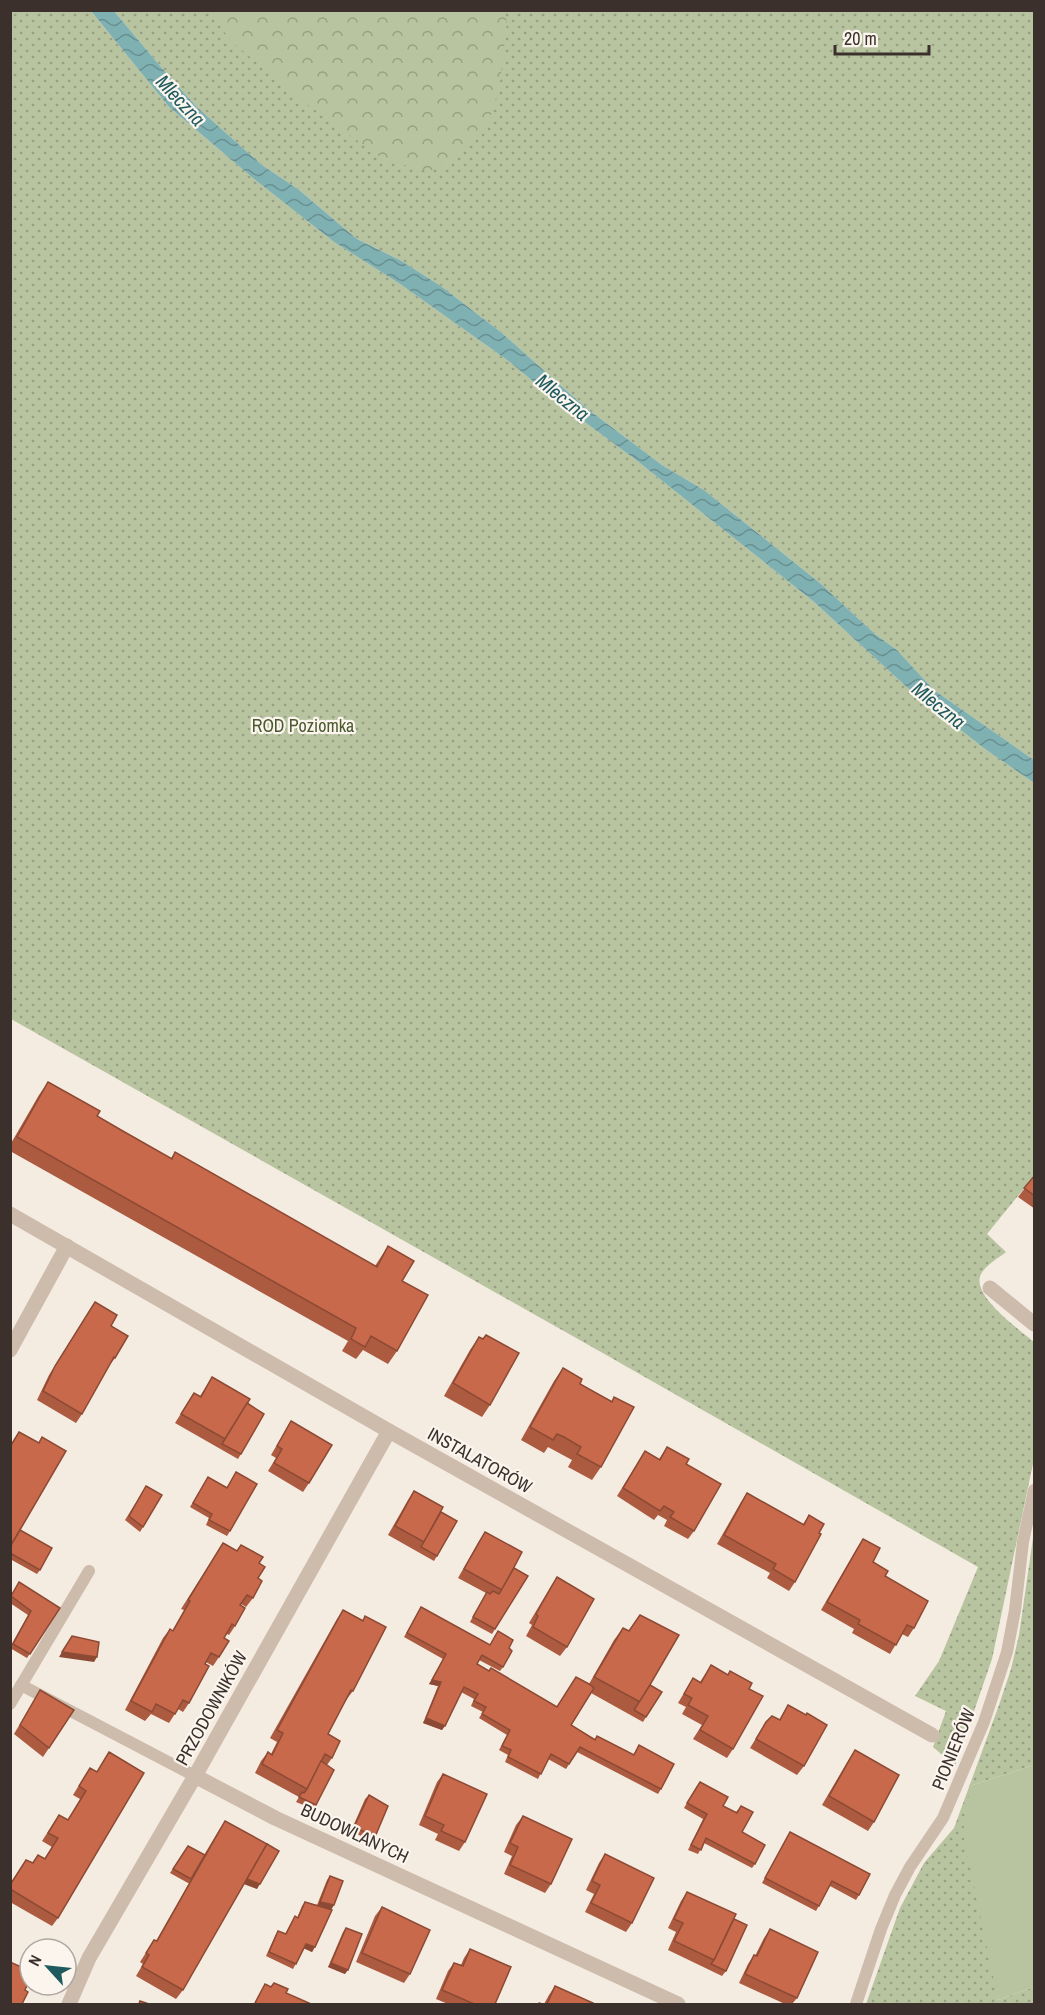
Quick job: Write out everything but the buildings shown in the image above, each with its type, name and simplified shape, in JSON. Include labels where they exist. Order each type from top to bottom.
[{"type":"street","name":"INSTALATORÓW","points":[[10,1214],[389,1431],[932,1735]]},
{"type":"street","points":[[10,1350],[67,1246]]},
{"type":"street","points":[[990,1288],[1035,1324]]},
{"type":"street","name":"PRZODOWNIKÓW","points":[[69,2004],[89,1958],[195,1776],[389,1431]]},
{"type":"street","name":"BUDOWLANYCH","points":[[195,1776],[276,1818],[678,2004]]},
{"type":"lane","name":"PIONIERÓW","points":[[856,2004],[895,1895],[943,1818],[984,1722],[1007,1652],[1015,1610],[1023,1542],[1035,1490]]},
{"type":"lane","points":[[10,1704],[89,1571]]},
{"type":"lane","name":"BUDOWLANYCH","points":[[21,1685],[195,1776]]},
{"type":"green space","name":"ROD Poziomka","points":[[11,11],[91,11],[169,107],[254,179],[334,242],[400,284],[507,360],[814,602],[912,692],[985,749],[1034,783],[1034,1176],[987,1234],[1006,1252],[986,1268],[981,1274],[980,1282],[989,1302],[1034,1342],[1034,1459],[992,1659],[955,1766],[933,1747],[946,1711],[915,1696],[939,1661],[978,1567],[11,1019]]},
{"type":"green space","points":[[114,11],[1034,11],[1034,760],[934,690],[897,650],[875,634],[820,583],[704,490],[662,465],[585,407],[502,333],[441,286],[400,260],[357,239],[298,189],[262,165],[197,107]]},
{"type":"green space","points":[[209,11],[504,11],[507,23],[500,83],[487,130],[446,164],[430,171],[386,161],[304,102],[231,41]]},
{"type":"green space","points":[[1034,1531],[1034,1765],[970,1786],[998,2000],[1034,1987],[1034,2004],[866,2004],[900,1908],[924,1863],[954,1828],[999,1705],[1019,1635]]},
{"type":"green space","points":[[1034,1765],[1034,1987],[998,2000],[963,1833],[970,1786]]},
{"type":"water","name":"Mleczna","points":[[91,11],[114,11],[197,107],[262,165],[298,189],[357,239],[400,260],[441,286],[502,333],[585,407],[662,465],[704,490],[820,583],[875,634],[897,650],[934,690],[1034,760],[1034,783],[985,749],[912,692],[814,602],[507,360],[400,284],[334,242],[254,179],[169,107]]}]
